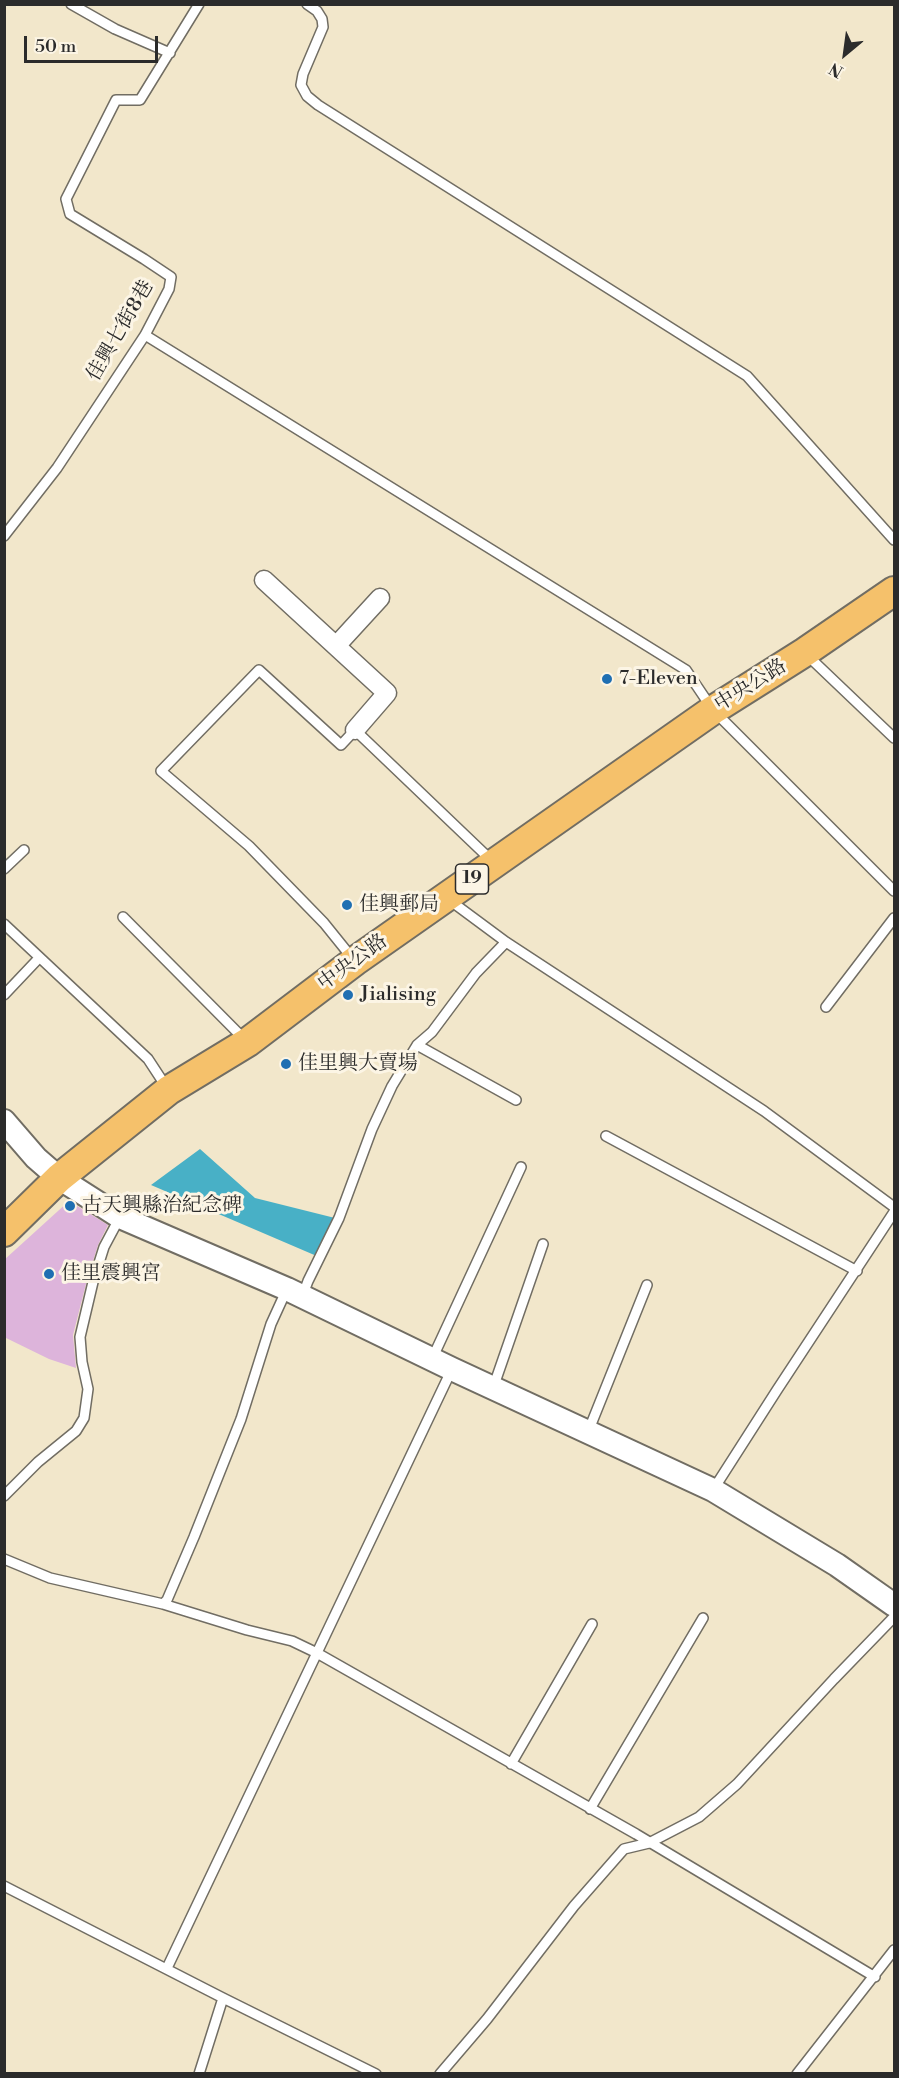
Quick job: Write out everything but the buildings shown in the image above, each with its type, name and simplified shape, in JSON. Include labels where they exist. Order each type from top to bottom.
[{"type":"main road","name":"中央公路","points":[[4,1232],[59,1178],[169,1090],[248,1042],[355,960],[713,710],[805,652],[894,591]]},
{"type":"street","points":[[264,580],[387,693],[355,730]]},
{"type":"street","points":[[336,646],[380,598]]},
{"type":"street","points":[[4,1121],[36,1158],[59,1178],[120,1217],[294,1293],[714,1490],[837,1565],[894,1605]]},
{"type":"lane","points":[[71,4],[115,28],[170,53]]},
{"type":"lane","name":"佳興七街8巷","points":[[4,536],[57,468],[145,335],[168,289],[171,277],[70,214],[66,199],[116,100],[140,100],[199,4]]},
{"type":"lane","points":[[307,4],[317,11],[322,19],[323,27],[303,74],[302,86],[307,96],[747,376],[894,540]]},
{"type":"lane","points":[[145,335],[686,670],[713,710],[894,891]]},
{"type":"lane","points":[[805,652],[894,738]]},
{"type":"lane","points":[[355,960],[324,923],[249,846],[161,771],[259,670],[341,745],[355,730],[495,864]]},
{"type":"lane","points":[[4,869],[24,850]]},
{"type":"lane","points":[[446,897],[506,942],[764,1111],[894,1207]]},
{"type":"lane","points":[[123,917],[248,1042]]},
{"type":"lane","points":[[826,1007],[894,918]]},
{"type":"lane","points":[[4,924],[148,1059],[169,1090]]},
{"type":"lane","points":[[162,1604],[167,1600],[194,1537],[241,1419],[271,1324],[294,1293],[308,1281],[339,1218],[372,1129],[392,1086],[417,1045],[432,1032],[476,973],[506,942]]},
{"type":"lane","points":[[4,995],[39,957]]},
{"type":"lane","points":[[417,1045],[516,1100]]},
{"type":"lane","points":[[606,1136],[857,1271]]},
{"type":"lane","points":[[167,1968],[317,1653],[442,1364],[521,1167]]},
{"type":"lane","points":[[714,1490],[894,1212]]},
{"type":"lane","points":[[4,1496],[38,1462],[76,1431],[84,1418],[88,1389],[82,1362],[80,1337],[104,1247],[120,1217]]},
{"type":"lane","points":[[493,1388],[543,1244]]},
{"type":"lane","points":[[588,1432],[646,1285]]},
{"type":"lane","points":[[4,1559],[50,1578],[162,1604],[292,1641],[512,1764],[875,1977]]},
{"type":"lane","points":[[440,2073],[488,2019],[574,1906],[624,1849],[649,1843],[699,1817],[737,1784],[894,1617]]},
{"type":"lane","points":[[590,1809],[703,1618]]},
{"type":"lane","points":[[512,1764],[592,1624]]},
{"type":"lane","points":[[4,1886],[376,2073]]},
{"type":"lane","points":[[796,2073],[875,1977],[894,1950]]},
{"type":"lane","points":[[199,2073],[223,1998]]},
{"type":"water","points":[[200,1149],[255,1198],[335,1218],[319,1257],[151,1185]]},
{"type":"place","name":"7-Eleven","points":[[607,679]]},
{"type":"place","name":"佳興郵局","points":[[347,905]]},
{"type":"place","name":"Jialising","points":[[348,995]]},
{"type":"place","name":"佳里興大賣場","points":[[286,1064]]},
{"type":"place","name":"古天興縣治紀念碑","points":[[70,1206]]},
{"type":"place","name":"佳里震興宮","points":[[49,1274]]}]
